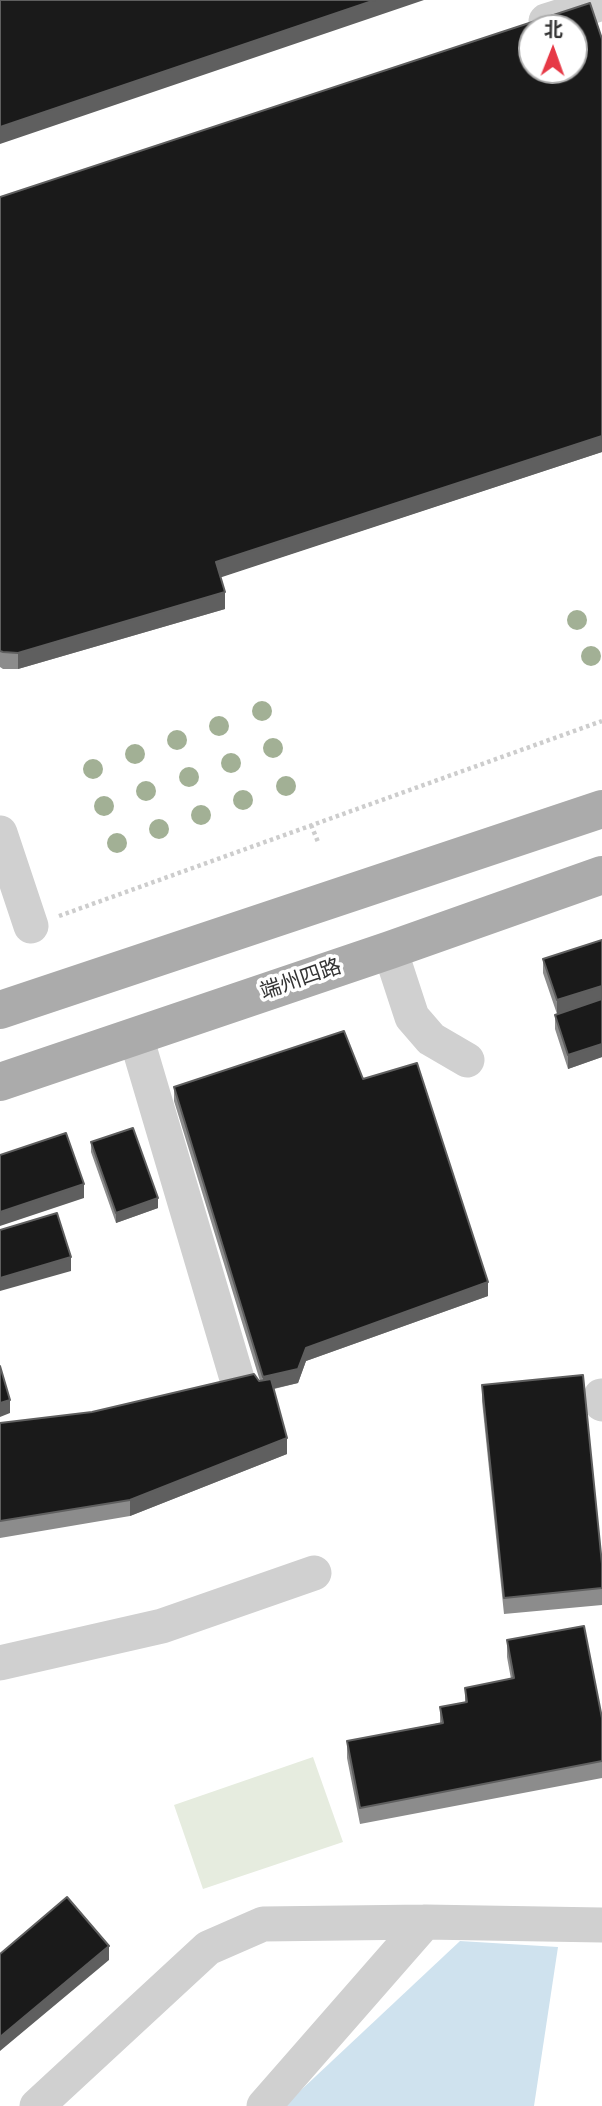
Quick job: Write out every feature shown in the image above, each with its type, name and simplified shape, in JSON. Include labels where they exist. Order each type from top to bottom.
[{"type":"main road","points":[[0,1010],[602,809]]},
{"type":"main road","name":"端州四路","points":[[0,1083],[602,875]]},
{"type":"street","points":[[510,33],[602,3]]},
{"type":"street","points":[[0,833],[32,926]]},
{"type":"street","points":[[390,950],[412,1017]]},
{"type":"street","points":[[136,1037],[246,1409],[208,1422]]},
{"type":"street","points":[[0,1663],[162,1626],[314,1573]]},
{"type":"street","points":[[264,2106],[425,1922]]},
{"type":"street","points":[[37,2106],[208,1948],[263,1924],[425,1922],[602,1925]]},
{"type":"path","points":[[32,926],[602,721]]},
{"type":"path","points":[[312,825],[318,842]]},
{"type":"shaded area","points":[[313,1757],[343,1842],[203,1889],[174,1805]]},
{"type":"water","points":[[460,1941],[558,1947],[534,2106],[284,2106]]},
{"type":"building","points":[[0,0],[375,0],[0,127]]},
{"type":"building","points":[[590,3],[602,39],[602,436],[216,562],[225,592],[18,653],[0,651],[0,197],[518,27],[518,84],[588,84],[588,14],[557,14]]},
{"type":"building","points":[[602,940],[602,986],[557,1000],[543,959]]},
{"type":"building","points":[[602,999],[602,1044],[568,1055],[555,1015]]},
{"type":"building","points":[[344,1031],[363,1079],[417,1063],[488,1282],[306,1348],[298,1369],[263,1377],[174,1087]]},
{"type":"building","points":[[133,1128],[158,1198],[116,1213],[91,1142]]},
{"type":"building","points":[[66,1133],[84,1184],[0,1212],[0,1155]]},
{"type":"building","points":[[57,1213],[71,1257],[0,1278],[0,1230]]},
{"type":"building","points":[[0,1366],[10,1400],[0,1403]]},
{"type":"building","points":[[254,1374],[259,1381],[271,1379],[287,1438],[130,1500],[0,1521],[0,1423],[92,1412]]},
{"type":"building","points":[[583,1375],[602,1564],[602,1588],[504,1598],[482,1385]]},
{"type":"building","points":[[584,1626],[602,1718],[602,1761],[360,1808],[347,1741],[443,1723],[440,1707],[467,1702],[465,1688],[514,1678],[507,1640]]},
{"type":"building","points":[[67,1897],[109,1946],[0,2037],[0,1954]]}]
